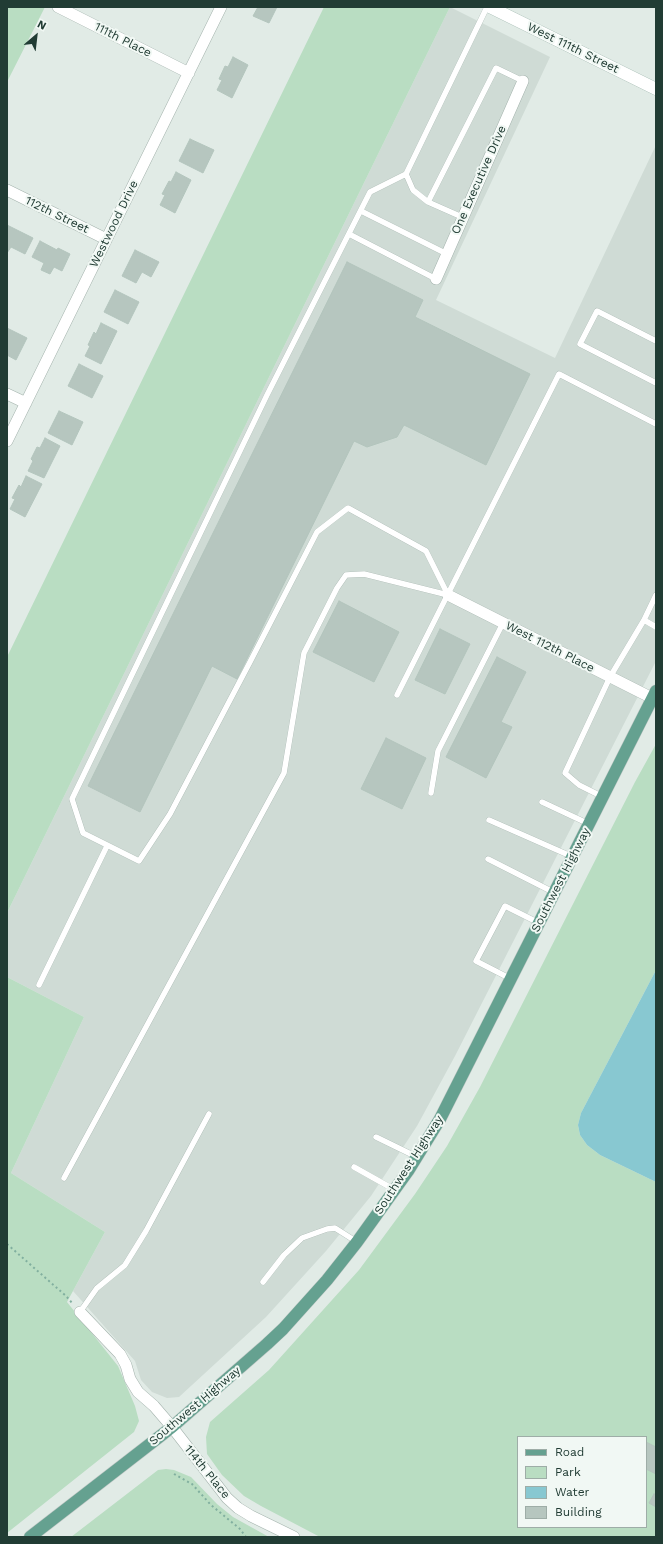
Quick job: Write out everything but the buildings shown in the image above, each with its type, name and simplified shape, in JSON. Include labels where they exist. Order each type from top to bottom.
[{"type":"main road","name":"West 111th Street","points":[[490,7],[656,89]]},
{"type":"main road","name":"Southwest Highway","points":[[30,1537],[172,1427],[283,1329],[327,1280],[357,1242],[417,1157],[440,1119],[654,695]]},
{"type":"street","name":"111th Place","points":[[58,7],[189,73]]},
{"type":"street","name":"Westwood Drive","points":[[7,441],[189,73],[220,7]]},
{"type":"street","name":"One Executive Drive","points":[[436,279],[523,81]]},
{"type":"street","name":"112th Street","points":[[7,190],[106,239]]},
{"type":"street","points":[[7,394],[26,403]]},
{"type":"street","name":"West 112th Place","points":[[448,594],[610,677],[654,695]]},
{"type":"street","name":"114th Place","points":[[80,1312],[120,1354],[126,1365],[130,1379],[138,1392],[154,1406],[172,1427],[227,1498],[251,1516],[294,1537]]},
{"type":"lane","points":[[448,594],[426,551],[348,508],[317,532],[170,814],[139,861],[83,833],[72,799],[267,395],[370,192],[406,174],[487,7]]},
{"type":"lane","points":[[428,202],[496,68],[523,81]]},
{"type":"lane","points":[[406,174],[413,190],[428,202],[462,217]]},
{"type":"lane","points":[[361,211],[447,254]]},
{"type":"lane","points":[[349,234],[436,279]]},
{"type":"lane","points":[[656,341],[597,311],[580,344],[656,382]]},
{"type":"lane","points":[[397,695],[559,374],[656,424]]},
{"type":"lane","points":[[64,1178],[284,773],[304,653],[337,588],[346,576],[364,574],[448,594]]},
{"type":"lane","points":[[603,797],[579,785],[565,774],[610,677],[644,620],[656,595]]},
{"type":"lane","points":[[644,620],[656,627]]},
{"type":"lane","points":[[431,793],[438,751],[502,622]]},
{"type":"lane","points":[[542,802],[589,824]]},
{"type":"lane","points":[[489,820],[573,857]]},
{"type":"lane","points":[[39,985],[107,846]]},
{"type":"lane","points":[[488,859],[555,893]]},
{"type":"lane","points":[[511,979],[476,961],[505,906],[539,923]]},
{"type":"lane","points":[[80,1312],[97,1288],[125,1265],[146,1231],[209,1114]]},
{"type":"lane","points":[[376,1137],[417,1157]]},
{"type":"lane","points":[[354,1167],[394,1190]]},
{"type":"lane","points":[[263,1282],[284,1255],[302,1238],[327,1229],[335,1228],[357,1242]]},
{"type":"path","points":[[7,1244],[66,1296],[80,1312]]},
{"type":"path","points":[[174,1474],[192,1484],[211,1505],[240,1529],[246,1537]]},
{"type":"shaded area","points":[[450,7],[550,57],[436,300],[555,358],[656,145],[656,661],[455,1056],[417,1126],[371,1196],[326,1251],[266,1317],[179,1397],[167,1398],[152,1392],[141,1380],[135,1361],[73,1291],[105,1232],[11,1173],[84,1017],[7,977],[7,913]]},
{"type":"green space","points":[[7,7],[45,7],[7,82]]},
{"type":"green space","points":[[324,7],[450,7],[7,913],[7,657]]},
{"type":"green space","points":[[656,744],[656,970],[581,1113],[578,1125],[580,1135],[587,1145],[600,1155],[656,1182],[656,1537],[320,1537],[244,1496],[222,1475],[207,1454],[206,1437],[210,1422],[269,1370],[359,1270],[415,1194],[447,1146],[480,1087],[635,782]]},
{"type":"green space","points":[[7,977],[84,1017],[11,1173],[105,1232],[67,1302],[118,1366],[135,1406],[139,1421],[134,1432],[7,1533]]},
{"type":"green space","points":[[158,1470],[174,1470],[191,1477],[217,1504],[233,1517],[269,1537],[71,1537]]},
{"type":"water","points":[[656,970],[656,1182],[600,1155],[587,1145],[580,1135],[578,1125],[581,1113]]}]
